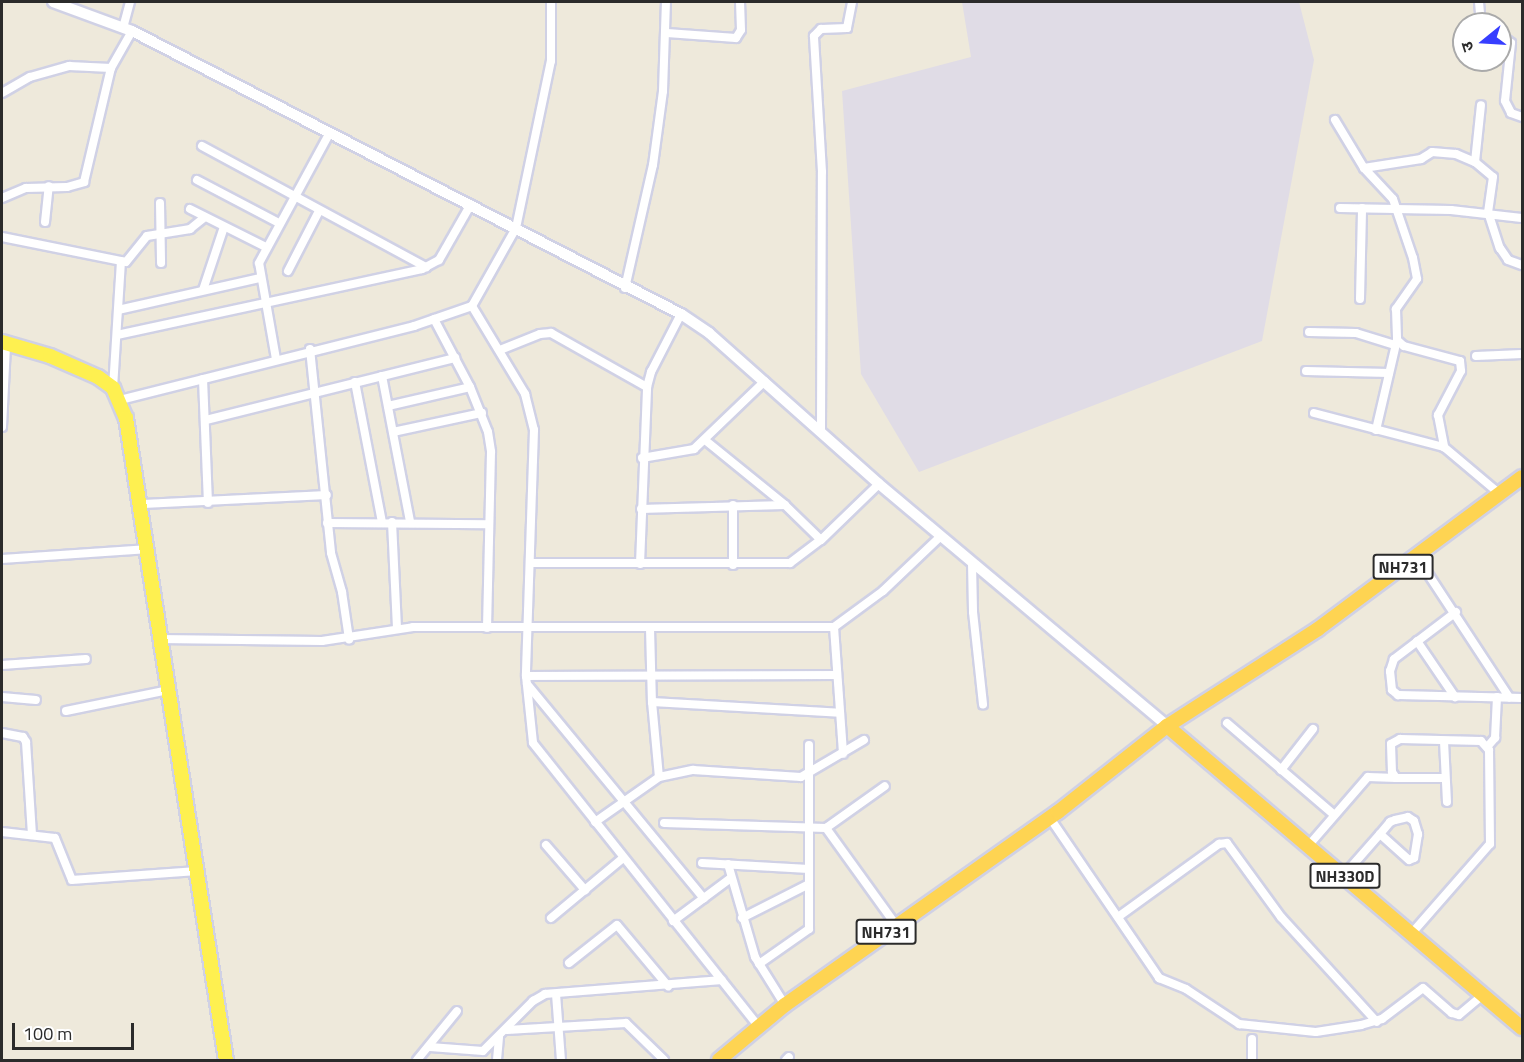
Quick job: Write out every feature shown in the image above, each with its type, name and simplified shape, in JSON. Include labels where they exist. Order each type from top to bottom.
[{"type":"highway","name":"NH731","points":[[727,1058],[785,1005],[1054,815],[1079,802],[1171,729],[1269,667],[1280,654],[1417,557],[1522,477]]},
{"type":"highway","name":"NH330D","points":[[1171,729],[1522,1028]]},
{"type":"main road","points":[[4,343],[83,368],[116,394],[142,504],[233,1060]]},
{"type":"main road","points":[[163,638],[168,690],[226,1060]]},
{"type":"street","points":[[53,2],[128,29],[328,134],[471,204],[625,288],[681,314],[765,381],[879,484],[1171,729]]},
{"type":"street","points":[[2,198],[26,188],[77,185],[87,177],[111,68],[128,29],[130,2]]},
{"type":"street","points":[[122,261],[116,394],[203,379],[310,349],[434,319],[472,306],[516,228],[551,61],[551,2]]},
{"type":"street","points":[[625,288],[653,165],[667,33],[666,2]]},
{"type":"street","points":[[667,33],[736,38],[741,30],[740,2]]},
{"type":"street","points":[[821,430],[822,172],[814,36],[821,29],[847,28],[852,2]]},
{"type":"street","points":[[2,93],[30,77],[69,66],[111,68]]},
{"type":"street","points":[[1508,72],[1505,101],[1511,112],[1522,117]]},
{"type":"street","points":[[1475,162],[1481,105]]},
{"type":"street","points":[[1335,120],[1364,168],[1397,208],[1417,274],[1396,309],[1396,343],[1376,430]]},
{"type":"street","points":[[276,358],[259,263],[328,134]]},
{"type":"street","points":[[202,146],[426,267]]},
{"type":"street","points":[[1364,168],[1421,159],[1432,153],[1456,154],[1475,162],[1493,177],[1488,217],[1500,248],[1508,260],[1522,265]]},
{"type":"street","points":[[197,180],[279,223]]},
{"type":"street","points":[[45,222],[49,186]]},
{"type":"street","points":[[160,203],[161,263]]},
{"type":"street","points":[[117,335],[265,305],[426,267],[439,260],[471,204]]},
{"type":"street","points":[[1340,207],[1397,208],[1522,218]]},
{"type":"street","points":[[1360,298],[1362,208]]},
{"type":"street","points":[[190,209],[266,247]]},
{"type":"street","points":[[288,271],[319,210]]},
{"type":"street","points":[[2,237],[122,261],[131,260],[140,241],[162,231],[190,229],[206,217]]},
{"type":"street","points":[[203,290],[224,227]]},
{"type":"street","points":[[118,310],[260,278]]},
{"type":"street","points":[[472,306],[525,394],[534,430],[532,563],[526,679],[533,743],[759,1027]]},
{"type":"street","points":[[640,564],[642,458],[647,387],[681,314]]},
{"type":"street","points":[[434,319],[482,413],[491,452],[487,628]]},
{"type":"street","points":[[1309,332],[1356,333],[1461,363],[1438,416],[1444,447]]},
{"type":"street","points":[[500,350],[540,334],[551,333],[647,387]]},
{"type":"street","points":[[2,428],[4,343]]},
{"type":"street","points":[[310,349],[327,495],[327,523],[349,639]]},
{"type":"street","points":[[1476,356],[1522,354]]},
{"type":"street","points":[[206,420],[315,391],[455,358]]},
{"type":"street","points":[[1306,371],[1389,373]]},
{"type":"street","points":[[382,376],[410,521]]},
{"type":"street","points":[[203,379],[208,503]]},
{"type":"street","points":[[642,458],[690,451],[705,440],[765,381]]},
{"type":"street","points":[[355,382],[387,522],[396,628]]},
{"type":"street","points":[[388,406],[470,387]]},
{"type":"street","points":[[393,432],[482,413]]},
{"type":"street","points":[[1314,413],[1444,447],[1501,495]]},
{"type":"street","points":[[705,440],[785,505],[821,540]]},
{"type":"street","points":[[532,563],[733,565],[790,563],[821,540],[879,484]]},
{"type":"street","points":[[142,504],[208,503],[327,495]]},
{"type":"street","points":[[733,505],[733,565]]},
{"type":"street","points":[[641,509],[785,505]]},
{"type":"street","points":[[327,523],[410,521],[489,524]]},
{"type":"street","points":[[163,638],[349,639],[396,628],[834,627],[883,591],[941,536]]},
{"type":"street","points":[[2,559],[149,549]]},
{"type":"street","points":[[1417,557],[1456,612],[1509,697]]},
{"type":"street","points":[[972,563],[972,612],[983,704]]},
{"type":"street","points":[[1456,612],[1391,663],[1392,690],[1398,695],[1522,698]]},
{"type":"street","points":[[834,627],[843,754]]},
{"type":"street","points":[[650,628],[652,702],[659,777]]},
{"type":"street","points":[[1417,641],[1455,698]]},
{"type":"street","points":[[2,664],[86,659]]},
{"type":"street","points":[[526,679],[651,674],[836,675]]},
{"type":"street","points":[[526,679],[622,802],[704,899]]},
{"type":"street","points":[[66,711],[168,690]]},
{"type":"street","points":[[2,697],[36,700]]},
{"type":"street","points":[[1412,933],[1490,843],[1488,746],[1496,738],[1497,697]]},
{"type":"street","points":[[652,702],[840,713]]},
{"type":"street","points":[[1227,723],[1333,814]]},
{"type":"street","points":[[1281,770],[1312,729]]},
{"type":"street","points":[[2,733],[23,737],[26,742],[32,835]]},
{"type":"street","points":[[595,822],[659,777],[693,770],[808,775],[864,740]]},
{"type":"street","points":[[1396,778],[1392,772],[1393,741],[1481,741],[1488,746]]},
{"type":"street","points":[[1444,741],[1448,802]]},
{"type":"street","points":[[759,964],[809,929],[809,745]]},
{"type":"street","points":[[1309,845],[1333,814],[1368,777],[1445,778]]},
{"type":"street","points":[[664,824],[808,830],[826,828],[885,786]]},
{"type":"street","points":[[1054,815],[1118,917],[1163,982],[1186,989],[1239,1024],[1316,1032],[1377,1022],[1423,988],[1455,1015],[1484,994]]},
{"type":"street","points":[[1344,875],[1380,834],[1395,820],[1411,819],[1418,829],[1414,858],[1409,860],[1380,834]]},
{"type":"street","points":[[826,828],[896,925]]},
{"type":"street","points":[[2,832],[55,838],[72,880],[197,871]]},
{"type":"street","points":[[1118,917],[1220,844],[1227,843],[1281,916],[1377,1022]]},
{"type":"street","points":[[546,845],[585,890]]},
{"type":"street","points":[[551,918],[623,858]]},
{"type":"street","points":[[702,863],[809,869]]},
{"type":"street","points":[[728,864],[742,918],[759,964],[785,1005]]},
{"type":"street","points":[[673,921],[731,878]]},
{"type":"street","points":[[742,918],[809,884]]},
{"type":"street","points":[[569,963],[617,925],[668,987]]},
{"type":"street","points":[[430,1047],[470,1057],[483,1051],[507,1030],[533,1001],[556,994],[668,987],[721,980]]},
{"type":"street","points":[[556,994],[561,1060]]},
{"type":"street","points":[[417,1060],[430,1047],[457,1011]]},
{"type":"street","points":[[507,1030],[626,1023],[664,1060]]},
{"type":"street","points":[[497,1060],[499,1037]]},
{"type":"street","points":[[1252,1039],[1252,1060]]},
{"type":"shaded area","points":[[962,2],[1299,2],[1314,60],[1262,341],[919,472],[861,374],[842,91],[971,57]]}]
